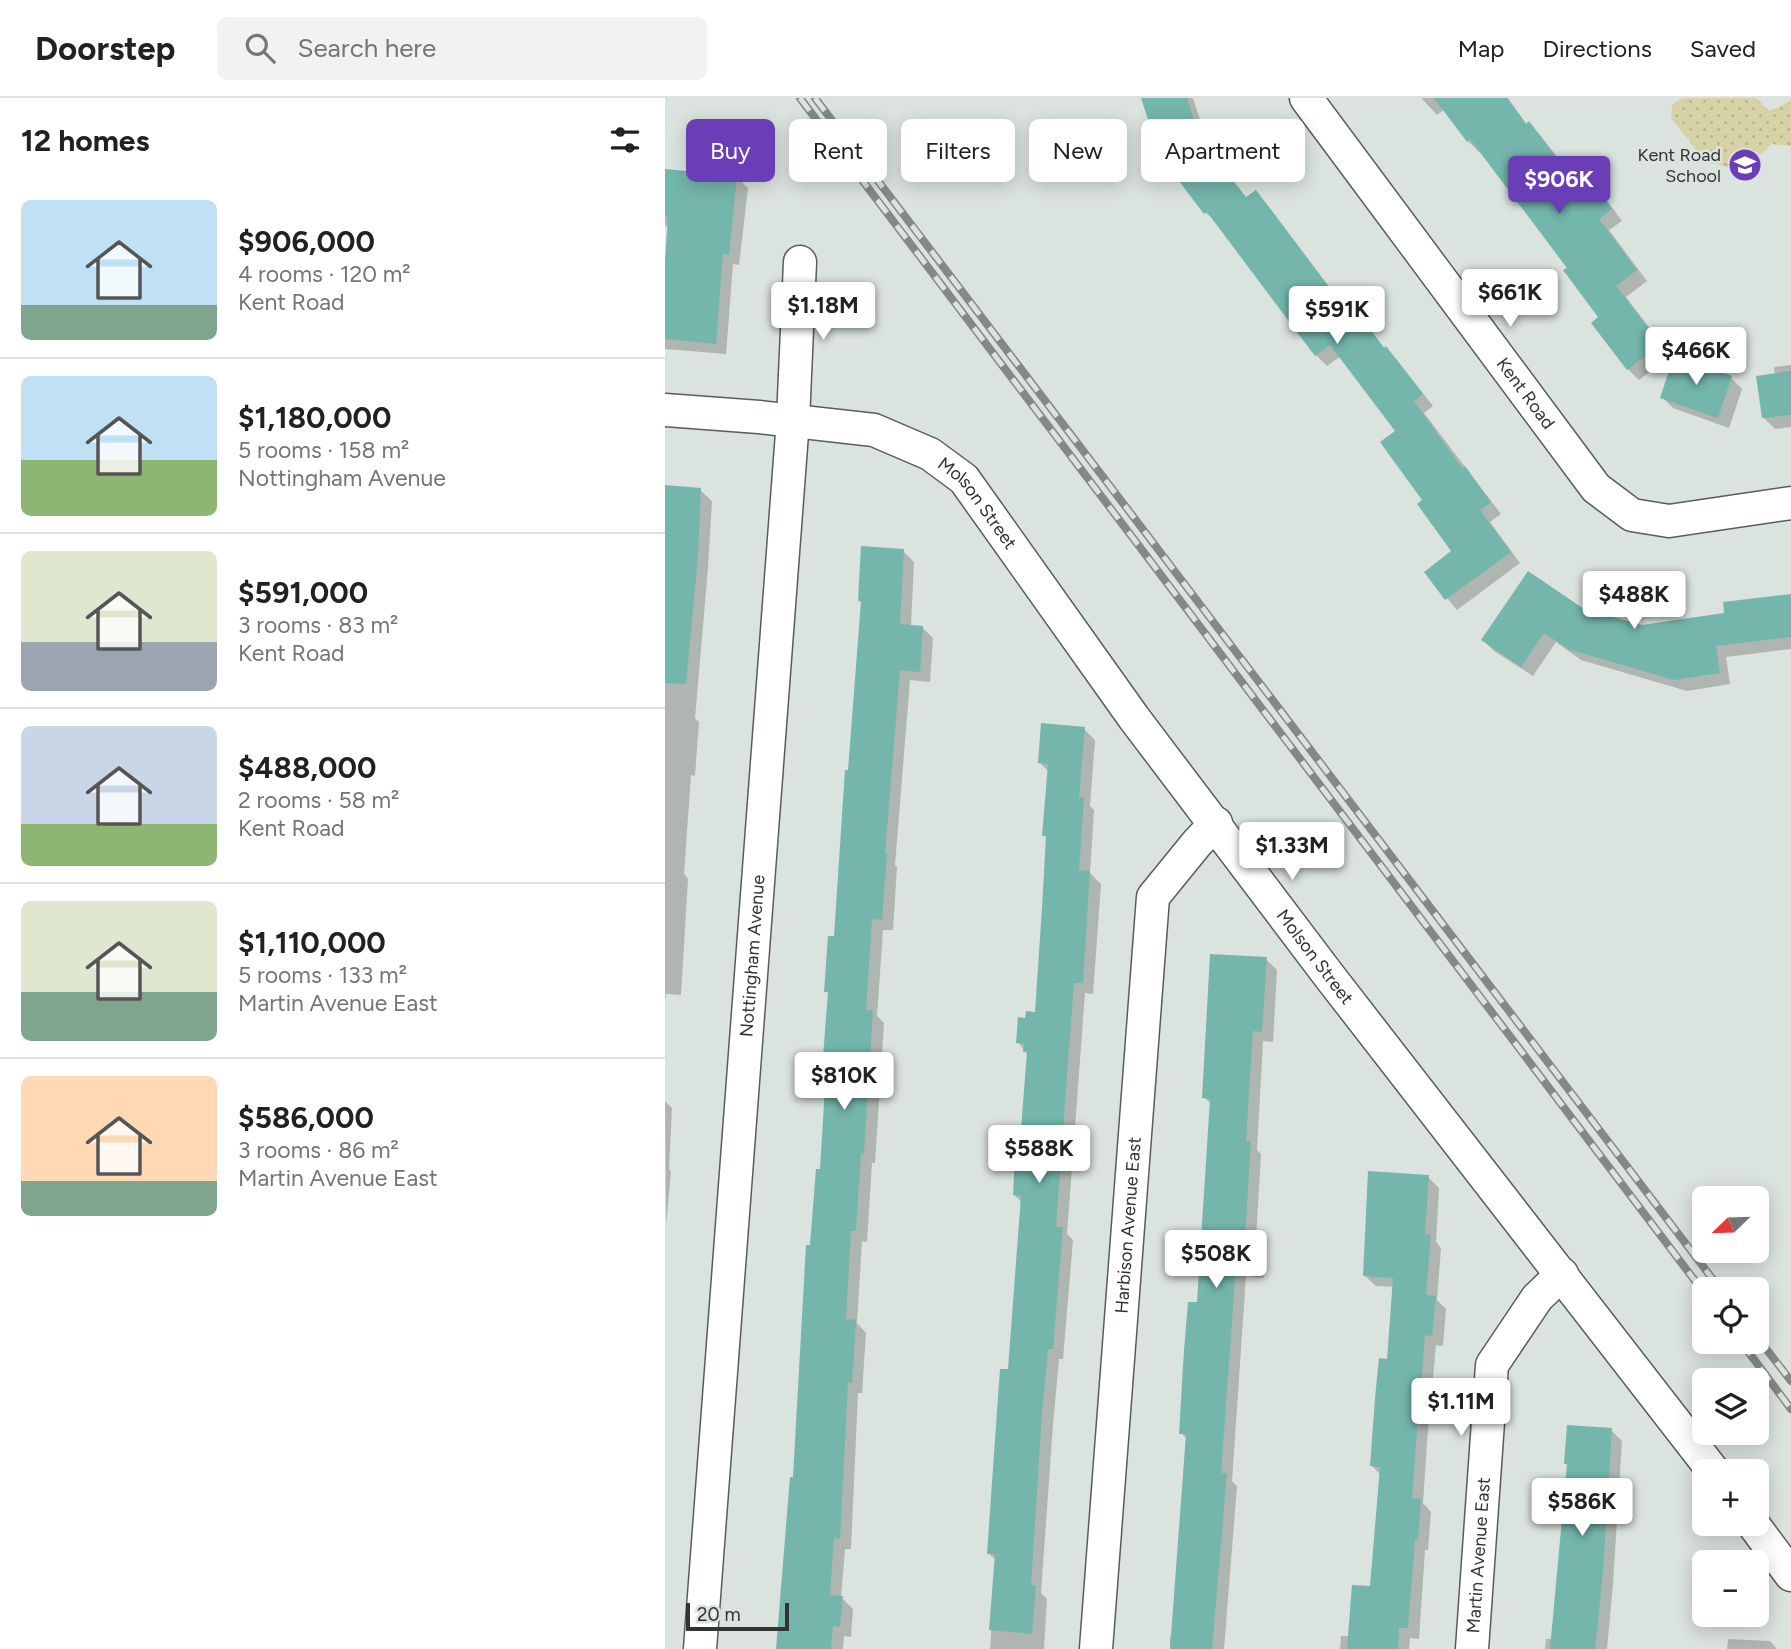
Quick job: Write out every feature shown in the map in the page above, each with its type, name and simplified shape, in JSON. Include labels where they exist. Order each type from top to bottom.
[{"type":"street","name":"Kent Road","points":[[1307,98],[1596,488],[1632,515],[1669,521],[1791,503]]},
{"type":"street","name":"Nottingham Avenue","points":[[700,1649],[793,420],[800,262]]},
{"type":"street","name":"Molson Street","points":[[665,410],[793,420],[874,430],[930,454],[964,479],[1134,718],[1704,1459]]},
{"type":"street","name":"Harbison Avenue East","points":[[1096,1649],[1153,897],[1216,823]]},
{"type":"street","name":"Martin Avenue East","points":[[1472,1649],[1492,1365],[1537,1297],[1562,1274]]},
{"type":"street","points":[[1762,1536],[1791,1575]]},
{"type":"shaded area","points":[[1683,98],[1756,98],[1769,111],[1791,101],[1791,146],[1771,144],[1737,169],[1706,162],[1671,118],[1672,105]]},
{"type":"building","points":[[1141,98],[1187,98],[1193,119],[1148,119]]},
{"type":"building","points":[[1434,98],[1507,98],[1526,124],[1529,121],[1573,179],[1584,171],[1612,209],[1599,219],[1637,270],[1616,286],[1661,344],[1627,370],[1591,323],[1598,317],[1563,270],[1567,268],[1470,139],[1467,142]]},
{"type":"building","points":[[665,169],[686,171],[686,182],[736,182],[729,255],[723,254],[716,344],[665,339],[668,217],[665,217]]},
{"type":"building","points":[[1180,182],[1234,182],[1246,197],[1256,190],[1332,291],[1337,286],[1423,394],[1414,401],[1462,468],[1465,466],[1491,502],[1480,510],[1511,552],[1445,600],[1424,572],[1451,551],[1417,504],[1422,500],[1380,442],[1395,431],[1330,345],[1315,356],[1207,212],[1204,214]]},
{"type":"building","points":[[1674,356],[1732,376],[1718,418],[1660,398]]},
{"type":"building","points":[[1791,371],[1791,415],[1762,418],[1756,376]]},
{"type":"building","points":[[665,485],[701,488],[698,556],[686,684],[665,683]]},
{"type":"building","points":[[861,546],[904,549],[900,624],[923,626],[920,672],[900,670],[882,920],[872,919],[866,1010],[873,1010],[864,1153],[861,1153],[856,1231],[851,1231],[846,1319],[856,1320],[852,1383],[848,1382],[840,1539],[834,1538],[830,1595],[843,1596],[840,1627],[833,1626],[831,1649],[776,1649],[790,1477],[793,1477],[806,1245],[810,1245],[816,1169],[820,1169],[826,1070],[822,1070],[828,992],[824,992],[828,936],[834,936],[845,770],[848,770],[861,601],[858,601]]},
{"type":"building","points":[[1528,571],[1584,609],[1642,625],[1724,613],[1723,602],[1791,594],[1791,637],[1716,646],[1720,673],[1674,680],[1568,649],[1544,633],[1521,667],[1481,640]]},
{"type":"building","points":[[1041,723],[1085,727],[1079,797],[1084,798],[1079,870],[1090,871],[1083,983],[1074,983],[1056,1227],[1063,1227],[1053,1349],[1048,1349],[1042,1413],[1031,1585],[1036,1586],[1032,1634],[989,1630],[995,1554],[987,1554],[1000,1369],[1008,1369],[1021,1196],[1013,1195],[1027,1052],[1023,1052],[1024,1044],[1016,1043],[1018,1017],[1025,1018],[1026,1011],[1035,1012],[1042,908],[1046,836],[1042,836],[1048,764],[1038,763]]},
{"type":"building","points":[[1210,954],[1267,957],[1262,1032],[1253,1031],[1246,1141],[1251,1141],[1245,1237],[1255,1237],[1254,1268],[1236,1266],[1221,1473],[1227,1473],[1212,1649],[1170,1649],[1186,1434],[1179,1434],[1184,1350],[1188,1302],[1197,1302],[1210,1099],[1202,1098]]},
{"type":"building","points":[[1368,1171],[1429,1175],[1425,1234],[1431,1235],[1426,1295],[1436,1296],[1432,1336],[1425,1335],[1412,1498],[1421,1499],[1418,1540],[1415,1540],[1408,1628],[1399,1628],[1398,1649],[1347,1649],[1352,1585],[1370,1586],[1380,1467],[1370,1466],[1375,1398],[1379,1358],[1387,1359],[1393,1278],[1363,1276]]},
{"type":"building","points":[[1567,1425],[1612,1428],[1595,1649],[1550,1649],[1567,1464],[1564,1464]]},
{"type":"railway","points":[[800,98],[1692,1277]]},
{"type":"railway","points":[[815,98],[1711,1277]]},
{"type":"railway","points":[[1769,1353],[1791,1381]]},
{"type":"railway","points":[[1750,1354],[1791,1409]]},
{"type":"place","name":"Kent Road School","points":[[1745,165]]}]
